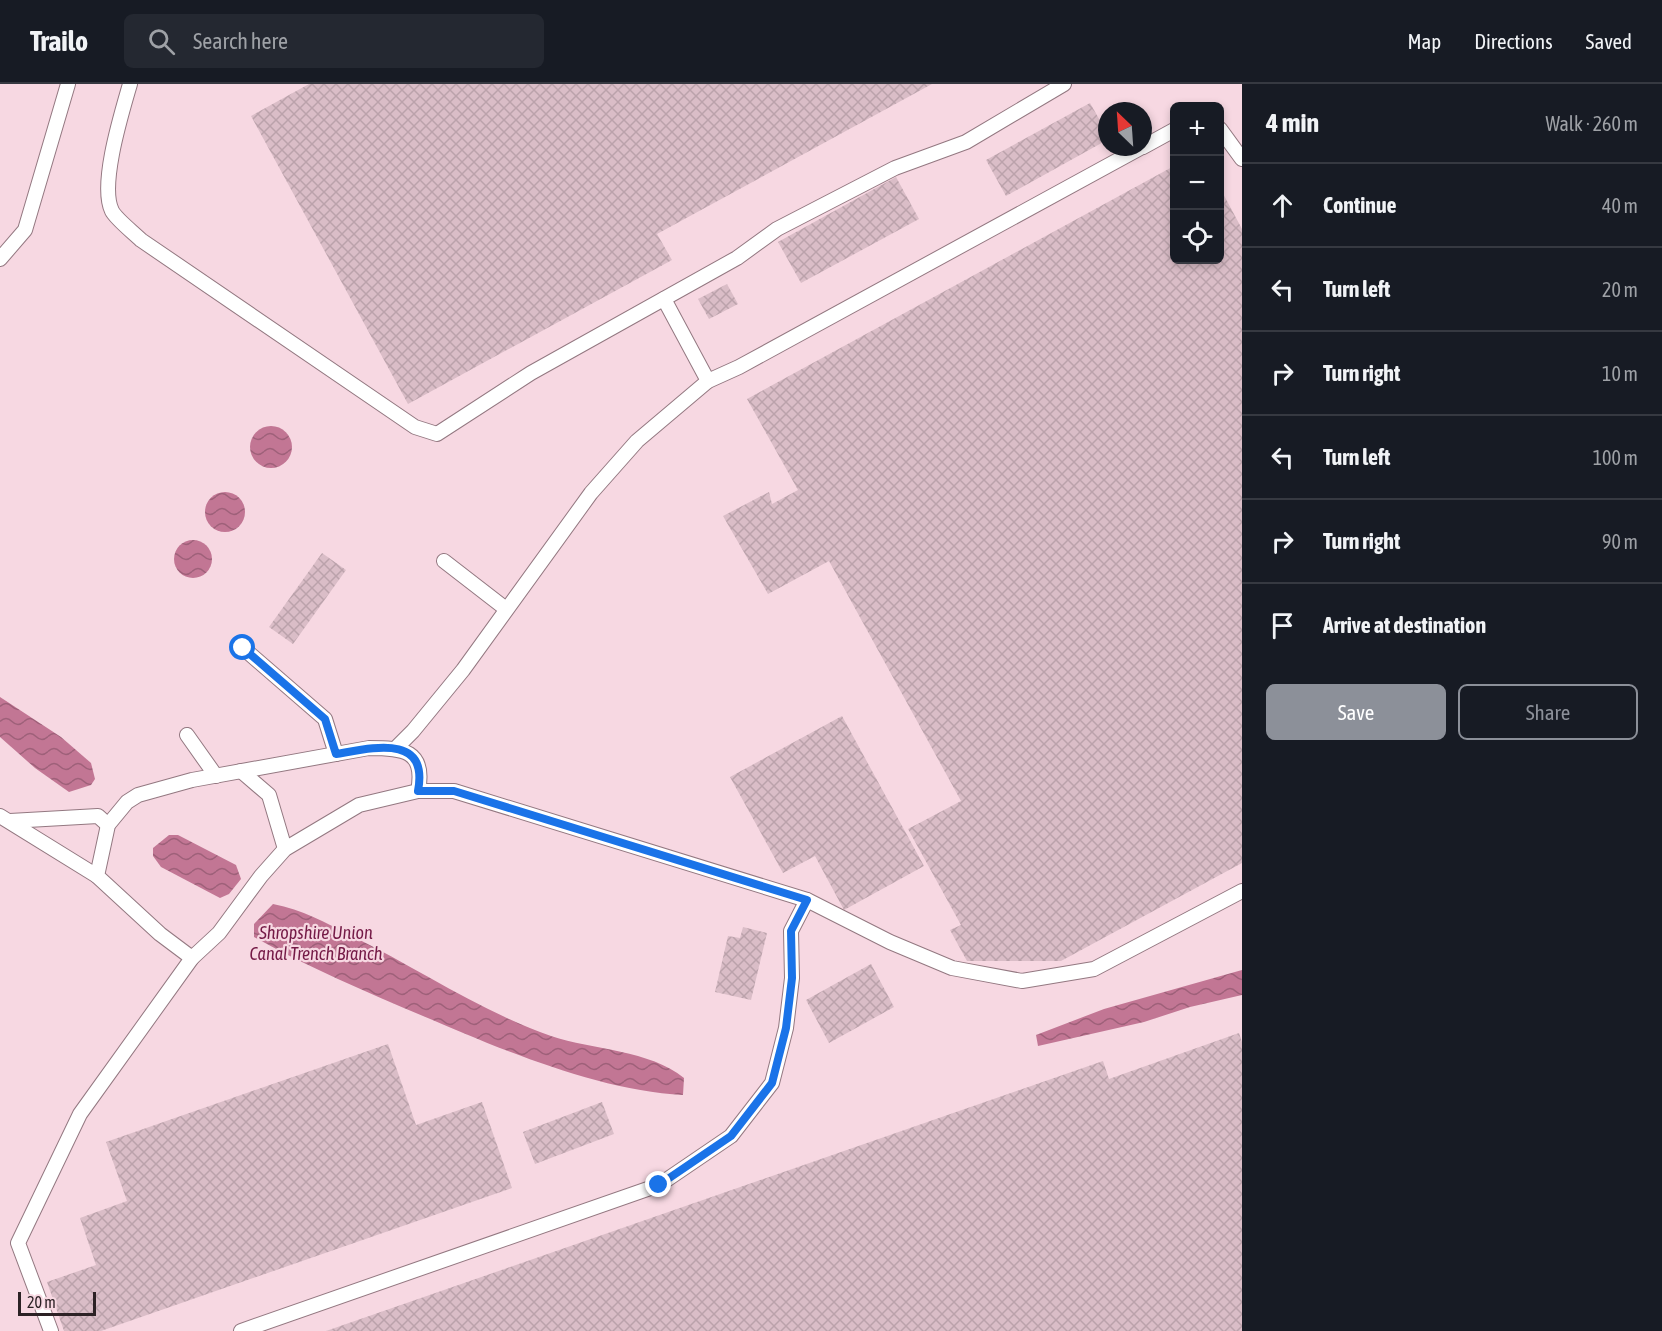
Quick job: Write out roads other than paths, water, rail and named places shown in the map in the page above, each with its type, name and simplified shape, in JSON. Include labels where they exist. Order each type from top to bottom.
[{"type":"lane","points":[[0,259],[26,230],[69,84]]},
{"type":"lane","points":[[130,84],[107,183],[112,211],[141,240],[415,428],[437,434],[531,373],[737,258],[787,224],[895,168],[966,142],[1064,84]]},
{"type":"lane","points":[[1152,142],[1170,132]]},
{"type":"lane","points":[[1224,134],[1242,159]]},
{"type":"lane","points":[[396,748],[446,693],[591,493],[638,441],[708,381],[1126,156]]},
{"type":"lane","points":[[664,299],[708,381]]},
{"type":"lane","points":[[444,561],[506,609]]},
{"type":"lane","points":[[243,648],[325,719],[336,754]]},
{"type":"lane","points":[[187,735],[216,776]]},
{"type":"lane","points":[[97,876],[108,825],[127,802],[138,795],[192,780],[369,748],[396,748],[411,754],[418,764],[421,776],[418,791]]},
{"type":"lane","points":[[241,771],[269,795],[285,849]]},
{"type":"lane","points":[[51,1331],[18,1243],[80,1114],[192,958],[219,933],[261,876],[285,849],[359,805],[418,791],[454,791],[807,900],[890,942],[952,968],[1022,981],[1094,969],[1242,891]]},
{"type":"lane","points":[[5,818],[98,816],[108,825]]},
{"type":"lane","points":[[5,818],[97,876],[160,934],[192,958]]},
{"type":"lane","points":[[241,1331],[659,1185],[731,1136],[772,1083],[786,1028],[792,978],[791,931],[807,900]]},
{"type":"water","points":[[271,426],[286,432],[292,447],[286,462],[271,468],[256,462],[250,447],[256,432]]},
{"type":"water","points":[[225,492],[233,493],[239,498],[244,504],[244,520],[239,526],[233,531],[225,532],[217,531],[211,526],[206,520],[205,512],[206,504],[211,498],[217,493]]},
{"type":"water","points":[[193,540],[206,546],[212,559],[206,572],[193,578],[180,572],[174,559],[180,546]]},
{"type":"water","points":[[0,697],[61,737],[91,763],[95,779],[91,785],[69,792],[35,768],[0,737]]},
{"type":"water","name":"Shropshire Union Canal Trench Branch","points":[[169,835],[178,835],[236,865],[241,879],[229,894],[220,898],[161,867],[153,856],[153,848]]},
{"type":"water","name":"Shropshire Union Canal Trench Branch","points":[[273,904],[323,921],[474,1002],[525,1026],[567,1041],[638,1056],[655,1062],[684,1078],[683,1095],[618,1086],[550,1066],[484,1042],[337,979],[254,937],[254,924]]},
{"type":"water","points":[[1242,970],[1242,995],[1190,1007],[1144,1022],[1038,1046],[1036,1035],[1104,1009]]}]
